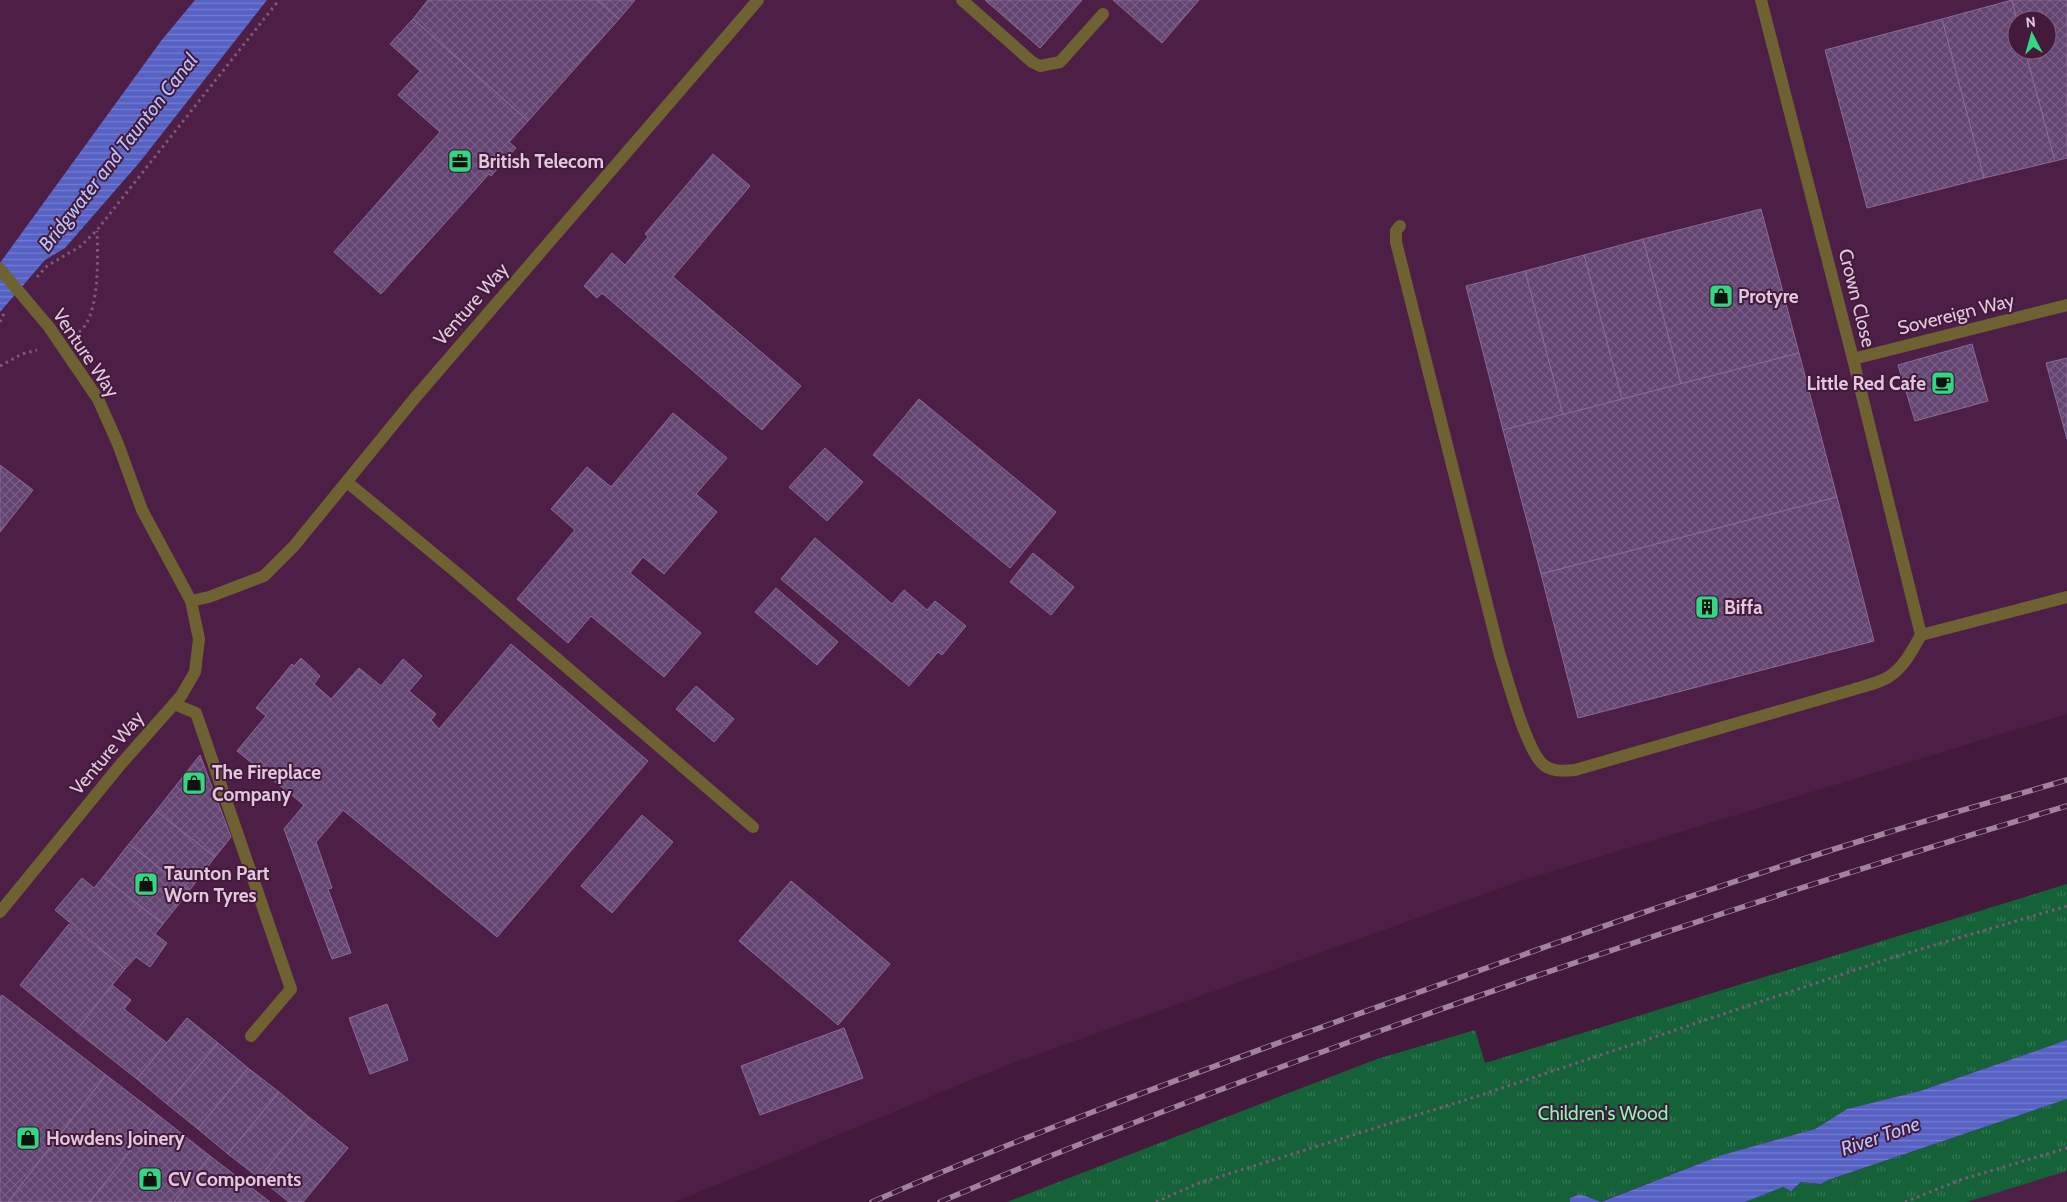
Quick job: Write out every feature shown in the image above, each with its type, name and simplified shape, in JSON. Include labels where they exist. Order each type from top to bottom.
[{"type":"street","name":"Venture Way","points":[[191,601],[209,597],[264,576],[294,546],[414,399],[758,0]]},
{"type":"street","points":[[962,0],[1032,62],[1040,66],[1060,62],[1103,14]]},
{"type":"street","name":"Crown Close","points":[[1760,0],[1853,359],[1921,635]]},
{"type":"street","points":[[1400,226],[1396,231],[1396,242],[1500,656],[1521,720],[1537,758],[1546,766],[1556,771],[1575,770],[1852,690],[1889,677],[1900,667],[1921,635],[2067,597]]},
{"type":"street","name":"Venture Way","points":[[0,268],[48,327],[98,399],[118,444],[142,510],[191,601],[199,639],[195,672],[181,696],[121,764],[0,912]]},
{"type":"street","name":"Sovereign Way","points":[[1853,359],[2067,304]]},
{"type":"street","points":[[347,482],[457,573],[753,827]]},
{"type":"street","points":[[174,704],[196,713],[291,989],[251,1036]]},
{"type":"path","points":[[35,279],[47,266],[81,246],[97,230],[279,0]]},
{"type":"path","points":[[0,322],[10,306]]},
{"type":"path","points":[[1156,1202],[1199,1183],[1475,1097],[1894,957],[2067,906]]},
{"type":"path","points":[[1905,1202],[1960,1180],[2067,1148]]},
{"type":"shaded area","points":[[0,0],[2067,0],[2067,714],[1523,880],[1005,1066],[675,1202],[0,1202]]},
{"type":"shaded area","points":[[2067,1171],[2067,1202],[1967,1202]]},
{"type":"green space","name":"Children's Wood","points":[[2067,884],[2067,1040],[1920,1091],[1847,1109],[1815,1129],[1722,1155],[1600,1202],[1580,1194],[1570,1198],[1570,1202],[1007,1202],[1377,1059],[1475,1030],[1485,1063]]},
{"type":"green space","points":[[2067,1099],[2067,1171],[1967,1202],[1745,1202],[1783,1187],[1791,1191],[1801,1182],[1821,1184]]},
{"type":"water","name":"Bridgwater and Taunton Canal","points":[[195,0],[267,0],[139,163],[65,248],[45,260],[0,312],[0,263],[161,41]]},
{"type":"water","name":"River Tone","points":[[2067,1040],[2067,1099],[1821,1184],[1801,1182],[1791,1191],[1783,1187],[1745,1202],[1601,1202],[1722,1155],[1815,1129],[1847,1109],[1920,1091]]},
{"type":"water","points":[[1580,1194],[1601,1202],[1570,1202],[1570,1198]]},
{"type":"building","points":[[428,0],[597,0],[619,19],[528,121],[413,19]]},
{"type":"building","points":[[597,0],[635,0],[619,19]]},
{"type":"building","points":[[985,0],[1082,0],[1040,48]]},
{"type":"building","points":[[1113,0],[1199,0],[1162,43]]},
{"type":"building","points":[[2012,0],[2014,10],[2007,10],[2007,60],[2028,60],[2055,161],[1984,178],[1942,19]]},
{"type":"building","points":[[2012,0],[2067,0],[2067,158],[2055,161],[2028,60],[2057,60],[2057,10],[2014,10]]},
{"type":"building","name":"British Telecom","points":[[413,19],[528,121],[509,142],[516,148],[491,176],[489,174],[381,294],[334,252],[440,132],[398,95],[420,71],[390,44]]},
{"type":"building","points":[[1942,19],[1984,178],[1867,208],[1825,50]]},
{"type":"building","points":[[713,154],[750,186],[673,277],[801,386],[762,430],[602,293],[597,298],[584,286],[612,253],[625,265],[648,237],[645,234]]},
{"type":"building","name":"Protyre","points":[[1761,209],[1799,353],[1681,384],[1643,239]]},
{"type":"building","points":[[1643,239],[1681,384],[1622,399],[1584,255]]},
{"type":"building","points":[[1584,255],[1622,399],[1563,415],[1525,271]]},
{"type":"building","points":[[1525,271],[1563,415],[1503,430],[1466,286]]},
{"type":"building","name":"Little Red Cafe","points":[[1972,344],[1988,401],[1915,421],[1898,365]]},
{"type":"building","points":[[1799,353],[1837,497],[1541,574],[1503,430]]},
{"type":"building","points":[[2067,358],[2067,439],[2046,363]]},
{"type":"building","points":[[919,399],[1056,512],[1010,568],[873,455]]},
{"type":"building","points":[[673,413],[727,458],[696,494],[717,512],[664,574],[643,557],[630,573],[701,633],[664,677],[591,616],[568,643],[517,599],[575,530],[551,509],[587,467],[611,487]]},
{"type":"building","points":[[825,448],[863,482],[827,521],[789,487]]},
{"type":"building","points":[[0,465],[33,490],[0,532]]},
{"type":"building","name":"Biffa","points":[[1837,497],[1874,641],[1578,718],[1541,574]]},
{"type":"building","points":[[815,538],[892,604],[904,590],[927,610],[935,601],[966,626],[942,655],[938,652],[909,686],[781,579]]},
{"type":"building","points":[[1033,553],[1074,587],[1051,615],[1010,582]]},
{"type":"building","points":[[776,588],[838,642],[817,665],[755,612]]},
{"type":"building","points":[[511,644],[648,761],[497,937],[343,810],[316,842],[332,888],[328,889],[351,953],[332,959],[284,829],[304,805],[237,751],[266,716],[256,708],[292,664],[294,666],[301,658],[320,676],[314,684],[331,699],[359,668],[381,686],[403,659],[422,676],[409,691],[436,714],[431,720],[439,729]]},
{"type":"building","points":[[696,686],[734,719],[714,742],[676,709]]},
{"type":"building","name":"The Fireplace Company","points":[[200,755],[231,837],[215,857],[156,811]]},
{"type":"building","points":[[156,811],[215,857],[189,891],[129,844]]},
{"type":"building","points":[[642,815],[673,842],[612,913],[581,886]]},
{"type":"building","name":"Taunton Part Worn Tyres","points":[[129,844],[189,891],[163,924],[103,877]]},
{"type":"building","points":[[103,877],[163,924],[155,934],[167,943],[150,967],[136,957],[125,969],[55,910],[82,878],[94,888]]},
{"type":"building","points":[[791,881],[890,964],[838,1025],[739,941]]},
{"type":"building","points":[[69,924],[125,969],[76,1031],[20,985]]},
{"type":"building","points":[[112,985],[131,1000],[124,1009],[167,1043],[137,1079],[76,1031]]},
{"type":"building","name":"Howdens Joinery","points":[[2,995],[106,1075],[8,1202],[0,1202],[0,997]]},
{"type":"building","points":[[387,1004],[408,1060],[370,1074],[349,1018]]},
{"type":"building","points":[[187,1018],[218,1043],[167,1104],[137,1079]]},
{"type":"building","points":[[844,1028],[863,1078],[760,1115],[741,1066]]},
{"type":"building","points":[[218,1043],[248,1068],[198,1129],[167,1104]]},
{"type":"building","points":[[248,1068],[279,1092],[228,1154],[198,1129]]},
{"type":"building","points":[[106,1075],[158,1115],[90,1202],[8,1202]]},
{"type":"building","points":[[279,1092],[309,1117],[259,1178],[228,1154]]},
{"type":"building","name":"CV Components","points":[[158,1115],[210,1156],[174,1202],[90,1202]]},
{"type":"building","points":[[309,1117],[348,1148],[303,1202],[289,1202],[259,1178]]},
{"type":"building","points":[[210,1156],[270,1202],[174,1202]]},
{"type":"railway","points":[[872,1202],[1108,1106],[1547,946],[1816,855],[2067,780]]},
{"type":"railway","points":[[940,1202],[1157,1114],[1322,1052],[1548,972],[1720,914],[2067,806]]},
{"type":"place","name":"British Telecom","points":[[460,161]]},
{"type":"place","name":"Protyre","points":[[1721,296]]},
{"type":"place","name":"Little Red Cafe","points":[[1943,383]]},
{"type":"place","name":"Biffa","points":[[1707,607]]},
{"type":"place","name":"The Fireplace Company","points":[[194,783]]},
{"type":"place","name":"Taunton Part Worn Tyres","points":[[146,884]]},
{"type":"place","name":"Howdens Joinery","points":[[28,1138]]},
{"type":"place","name":"CV Components","points":[[150,1179]]}]
